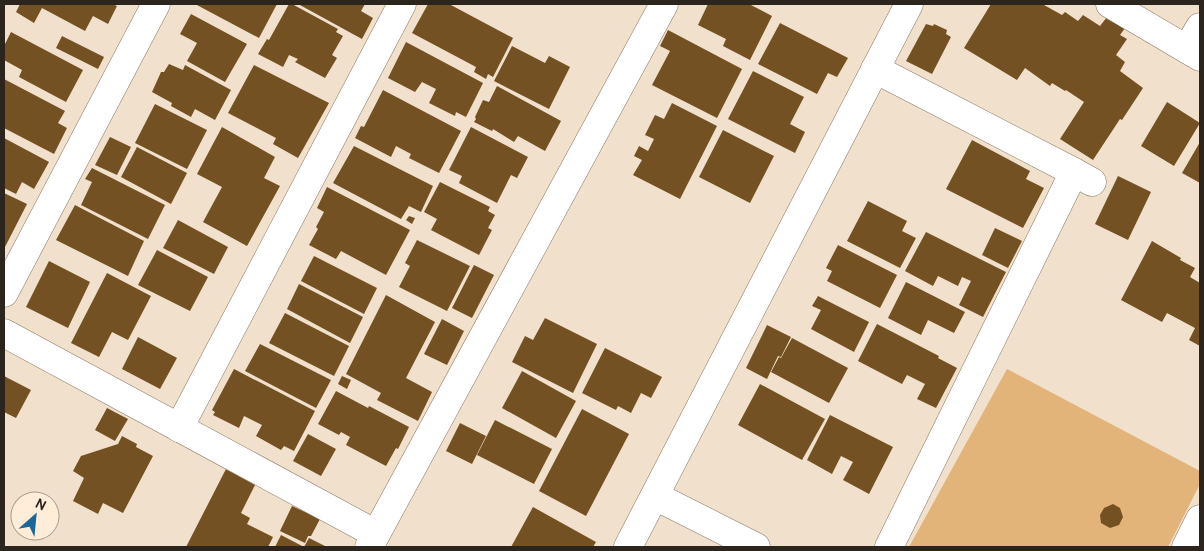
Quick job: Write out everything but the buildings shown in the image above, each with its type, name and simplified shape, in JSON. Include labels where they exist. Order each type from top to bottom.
[{"type":"street","points":[[4,293],[156,4]]},
{"type":"street","points":[[179,428],[402,4]]},
{"type":"street","points":[[4,333],[179,428],[373,541],[664,4]]},
{"type":"street","points":[[628,547],[909,4]]},
{"type":"street","points":[[1110,4],[1196,45]]},
{"type":"street","points":[[875,70],[1083,177],[889,547]]},
{"type":"street","points":[[655,496],[756,547]]},
{"type":"street","points":[[1186,547],[1200,519]]},
{"type":"shaded area","points":[[1007,369],[1200,471],[1200,484],[1168,547],[909,547]]}]
